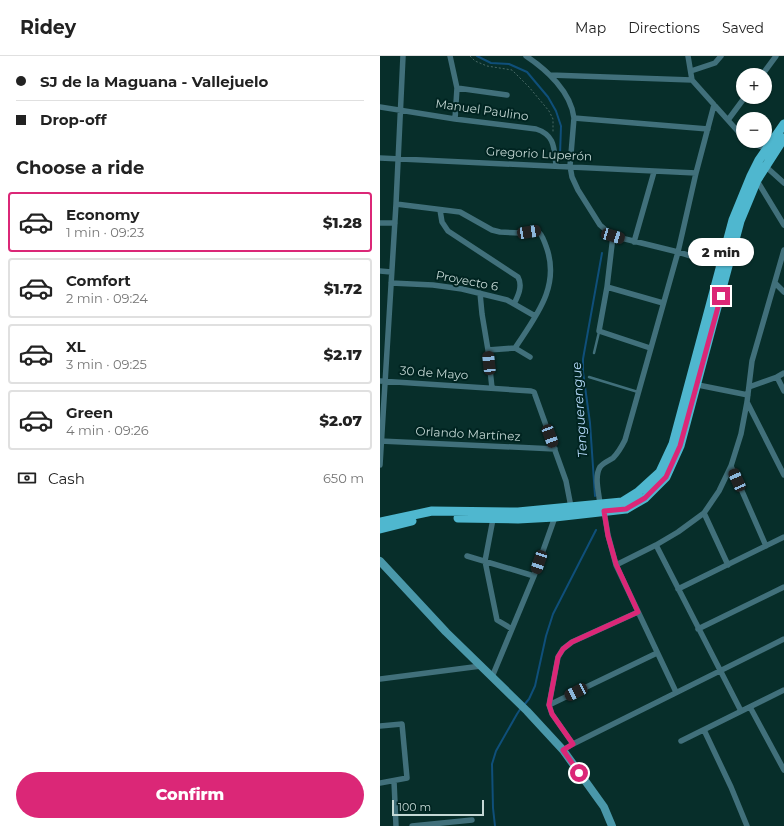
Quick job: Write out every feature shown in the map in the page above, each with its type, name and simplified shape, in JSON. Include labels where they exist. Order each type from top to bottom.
[{"type":"main road","points":[[693,384],[733,220],[762,163],[767,149],[784,124]]},
{"type":"main road","points":[[762,163],[784,138]]},
{"type":"main road","points":[[380,529],[432,517],[518,519],[555,517],[602,508],[622,502],[638,492],[660,472],[673,444],[693,384],[754,178]]},
{"type":"main road","points":[[380,522],[432,511],[518,512],[571,507],[602,508]]},
{"type":"main road","points":[[380,561],[446,632],[527,711],[563,750],[604,807],[612,826]]},
{"type":"street","points":[[380,465],[383,381],[395,223],[403,56]]},
{"type":"street","points":[[450,56],[457,88],[455,119]]},
{"type":"street","points":[[526,56],[550,75],[569,101],[574,118],[570,166],[572,177],[587,206],[600,225],[613,236],[678,252],[721,265]]},
{"type":"street","points":[[688,56],[692,80],[736,129]]},
{"type":"street","points":[[691,71],[715,63],[721,56]]},
{"type":"street","points":[[767,68],[776,56]]},
{"type":"street","points":[[550,75],[692,80]]},
{"type":"street","points":[[457,88],[507,95]]},
{"type":"street","points":[[728,120],[740,104]]},
{"type":"street","points":[[676,692],[616,564],[608,536],[597,479],[601,466],[614,457],[625,440],[678,252],[696,173],[714,105]]},
{"type":"street","name":"Manuel Paulino","points":[[380,107],[455,119],[536,129],[544,131],[553,143]]},
{"type":"street","points":[[574,118],[708,129]]},
{"type":"street","points":[[553,143],[556,165]]},
{"type":"street","name":"Gregorio Luperón","points":[[380,158],[556,165],[654,172],[696,173]]},
{"type":"street","points":[[762,163],[784,183]]},
{"type":"street","points":[[634,242],[654,172]]},
{"type":"street","points":[[754,178],[784,225]]},
{"type":"street","points":[[396,204],[464,214],[492,230],[500,232],[521,234],[537,231],[540,233],[547,249],[551,273],[550,282],[546,297],[515,348]]},
{"type":"street","points":[[440,210],[442,222],[448,231],[518,277],[520,284],[514,304]]},
{"type":"street","points":[[380,223],[395,223]]},
{"type":"street","points":[[613,236],[607,287],[599,331],[650,348]]},
{"type":"street","points":[[616,564],[656,545],[678,532],[704,513],[719,491],[731,466],[741,434],[748,399],[752,361],[784,250]]},
{"type":"street","points":[[380,271],[391,272]]},
{"type":"street","name":"Proyecto 6","points":[[391,283],[433,284],[448,286],[507,300],[535,316]]},
{"type":"street","points":[[775,283],[784,292]]},
{"type":"street","points":[[607,287],[663,303]]},
{"type":"street","points":[[480,294],[492,388]]},
{"type":"street","points":[[380,332],[387,332]]},
{"type":"street","points":[[488,350],[515,348],[530,357]]},
{"type":"street","points":[[749,387],[784,373]]},
{"type":"street","points":[[777,377],[784,391]]},
{"type":"street","name":"30 de Mayo","points":[[383,381],[534,392],[555,449]]},
{"type":"street","points":[[693,384],[748,399],[784,475]]},
{"type":"street","name":"Orlando Martínez","points":[[381,441],[555,449]]},
{"type":"street","points":[[555,449],[566,481],[571,507]]},
{"type":"street","points":[[731,466],[766,546]]},
{"type":"street","points":[[704,513],[728,565]]},
{"type":"street","points":[[492,677],[534,576],[555,517]]},
{"type":"street","points":[[493,519],[485,561],[497,620],[512,630]]},
{"type":"street","points":[[678,589],[784,537]]},
{"type":"street","points":[[656,545],[741,711]]},
{"type":"street","points":[[467,556],[534,576]]},
{"type":"street","points":[[698,628],[784,587]]},
{"type":"street","points":[[573,744],[552,714],[549,705],[558,657],[563,649],[572,642],[638,612]]},
{"type":"street","points":[[563,750],[720,670],[784,640]]},
{"type":"street","points":[[549,705],[657,653]]},
{"type":"street","points":[[380,679],[481,666]]},
{"type":"street","points":[[681,741],[784,690]]},
{"type":"street","points":[[750,707],[784,770]]},
{"type":"street","points":[[380,726],[402,724],[407,778],[380,783]]},
{"type":"street","points":[[704,730],[731,787],[747,826]]},
{"type":"street","points":[[394,781],[396,826]]},
{"type":"street","points":[[412,826],[472,820]]},
{"type":"lane","points":[[594,353],[599,331]]},
{"type":"lane","points":[[589,377],[638,392]]},
{"type":"path","points":[[470,56],[475,61],[487,66],[512,70],[529,87],[549,111],[553,119],[553,143]]},
{"type":"waterway","name":"Tenguerengue","points":[[477,56],[491,63],[509,64],[527,72],[548,97],[556,111],[561,126],[560,155]]},
{"type":"waterway","name":"Tenguerengue","points":[[595,496],[590,423],[583,372],[583,359],[602,253]]},
{"type":"waterway","name":"Tenguerengue","points":[[524,705],[529,699],[535,686],[546,636],[553,614],[596,530]]},
{"type":"waterway","name":"Tenguerengue","points":[[495,826],[492,764],[496,751],[521,708]]},
{"type":"route","points":[[579,773],[563,750],[573,744],[552,714],[549,705],[558,657],[563,649],[572,642],[638,612],[616,564],[608,536],[604,511],[626,509],[645,498],[666,477],[680,446],[721,296]]}]
